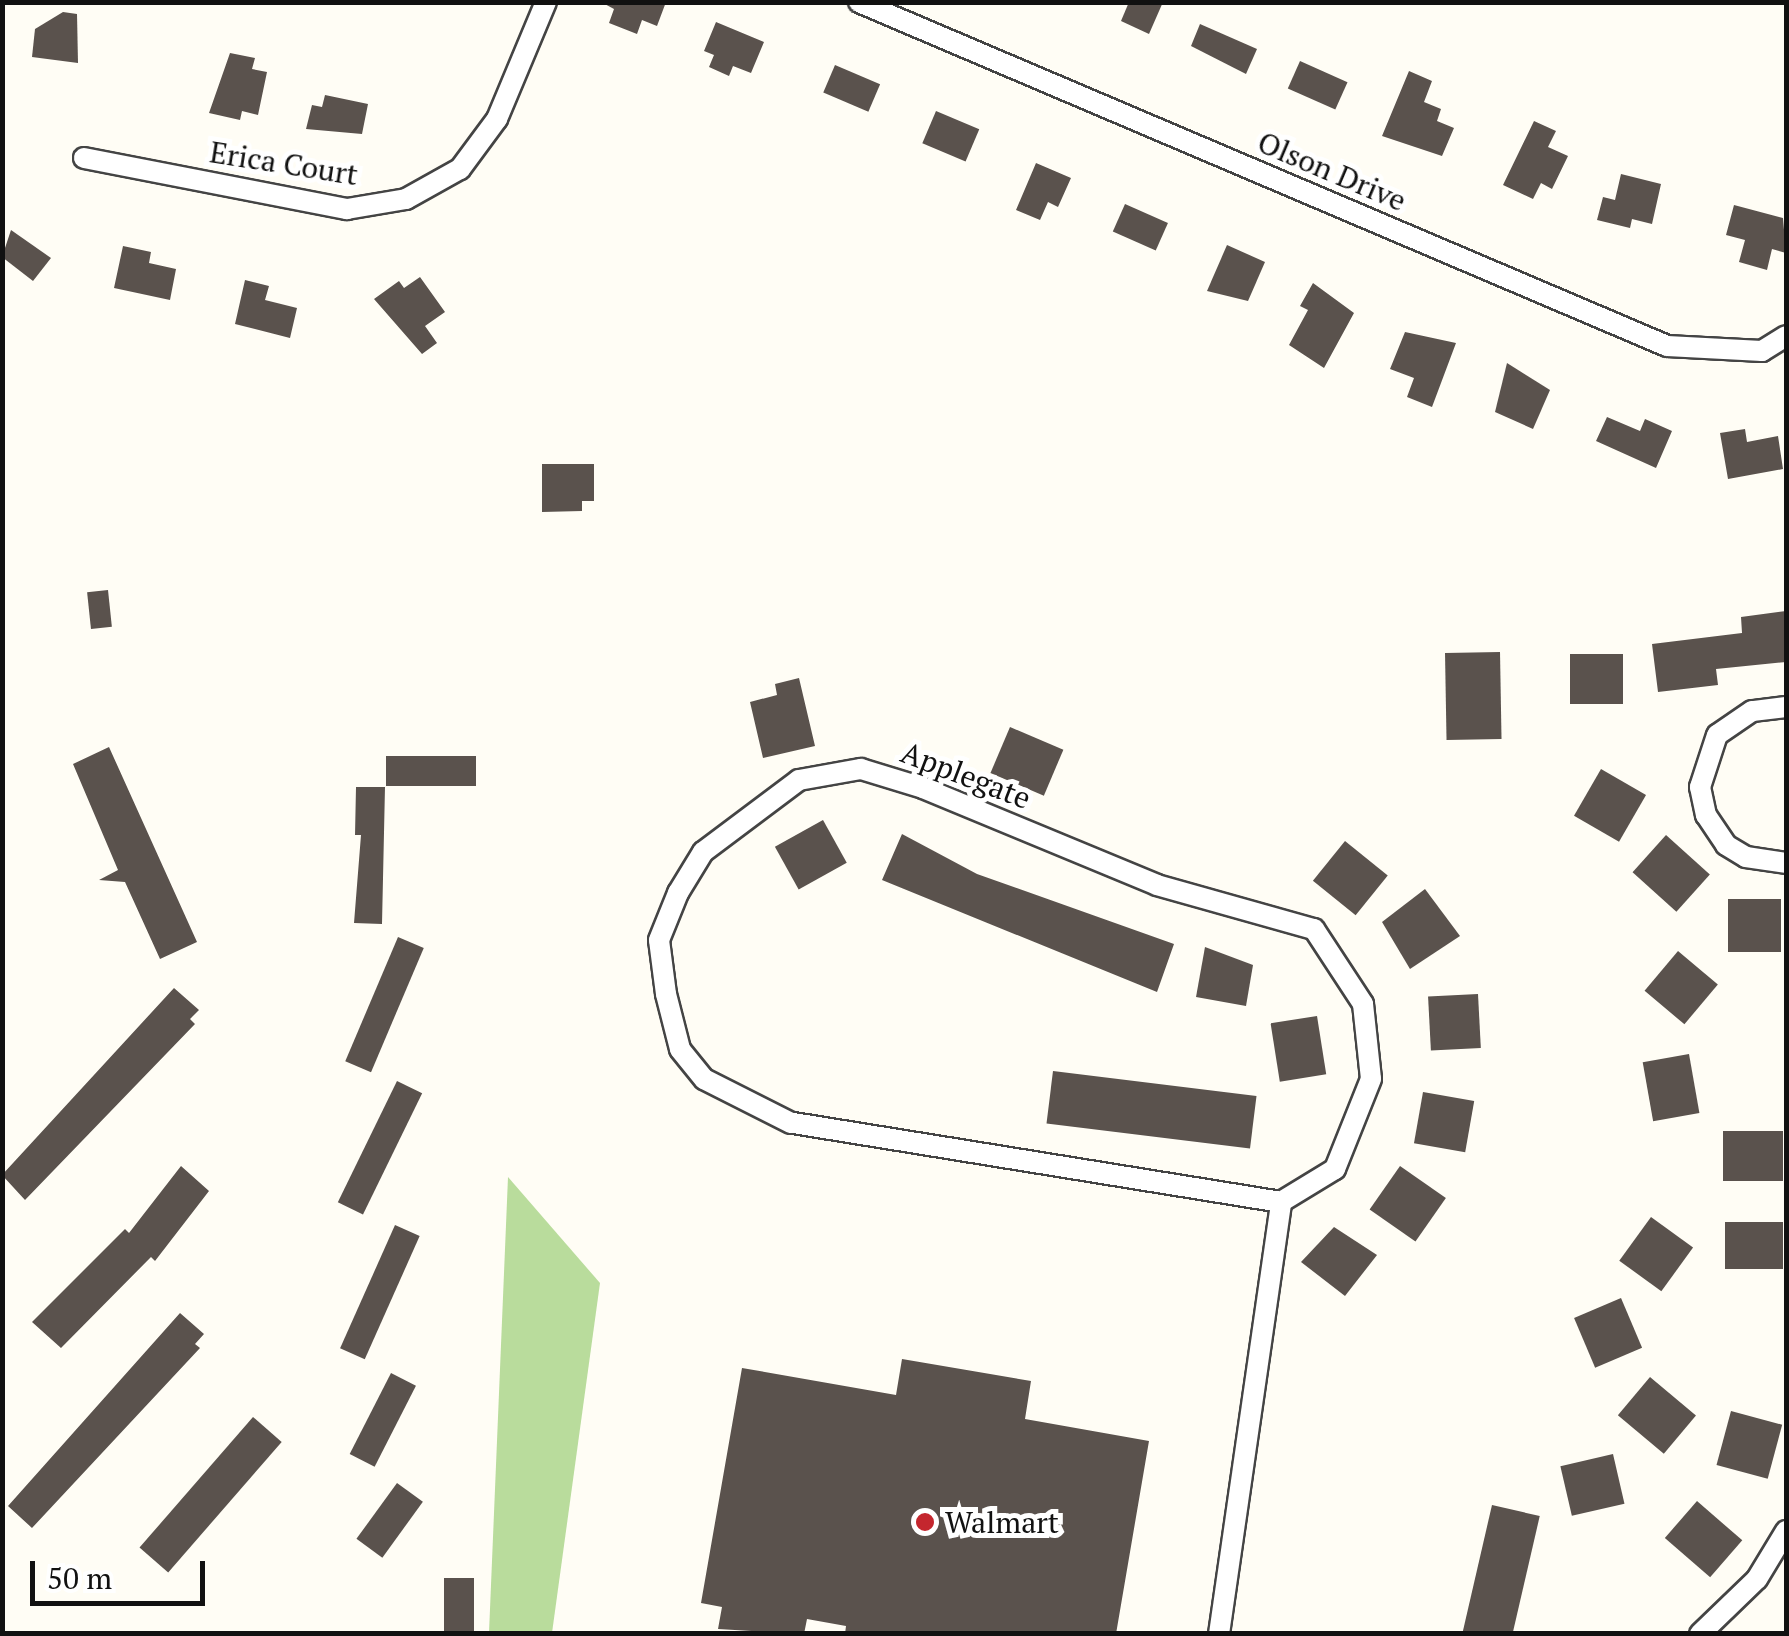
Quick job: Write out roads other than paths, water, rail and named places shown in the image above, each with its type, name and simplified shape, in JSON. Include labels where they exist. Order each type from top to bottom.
[{"type":"street","name":"Erica Court","points":[[84,158],[347,209],[406,199],[460,169],[496,119],[546,2]]},
{"type":"street","name":"Olson Drive","points":[[859,2],[1666,346],[1762,352],[1786,336]]},
{"type":"street","points":[[1786,707],[1752,711],[1717,735],[1704,759],[1700,787],[1706,815],[1726,845],[1746,856],[1786,863]]},
{"type":"street","name":"Applegate","points":[[861,768],[923,788],[1157,885],[1314,929],[1362,1004],[1371,1079],[1335,1169],[1281,1202],[791,1123],[750,1106],[704,1079],[680,1049],[660,940],[678,893],[704,852],[800,780],[861,768]]},
{"type":"street","points":[[1219,1634],[1281,1202]]},
{"type":"street","points":[[1700,1634],[1757,1579],[1786,1531]]},
{"type":"place","name":"Walmart","points":[[925,1522]]}]
